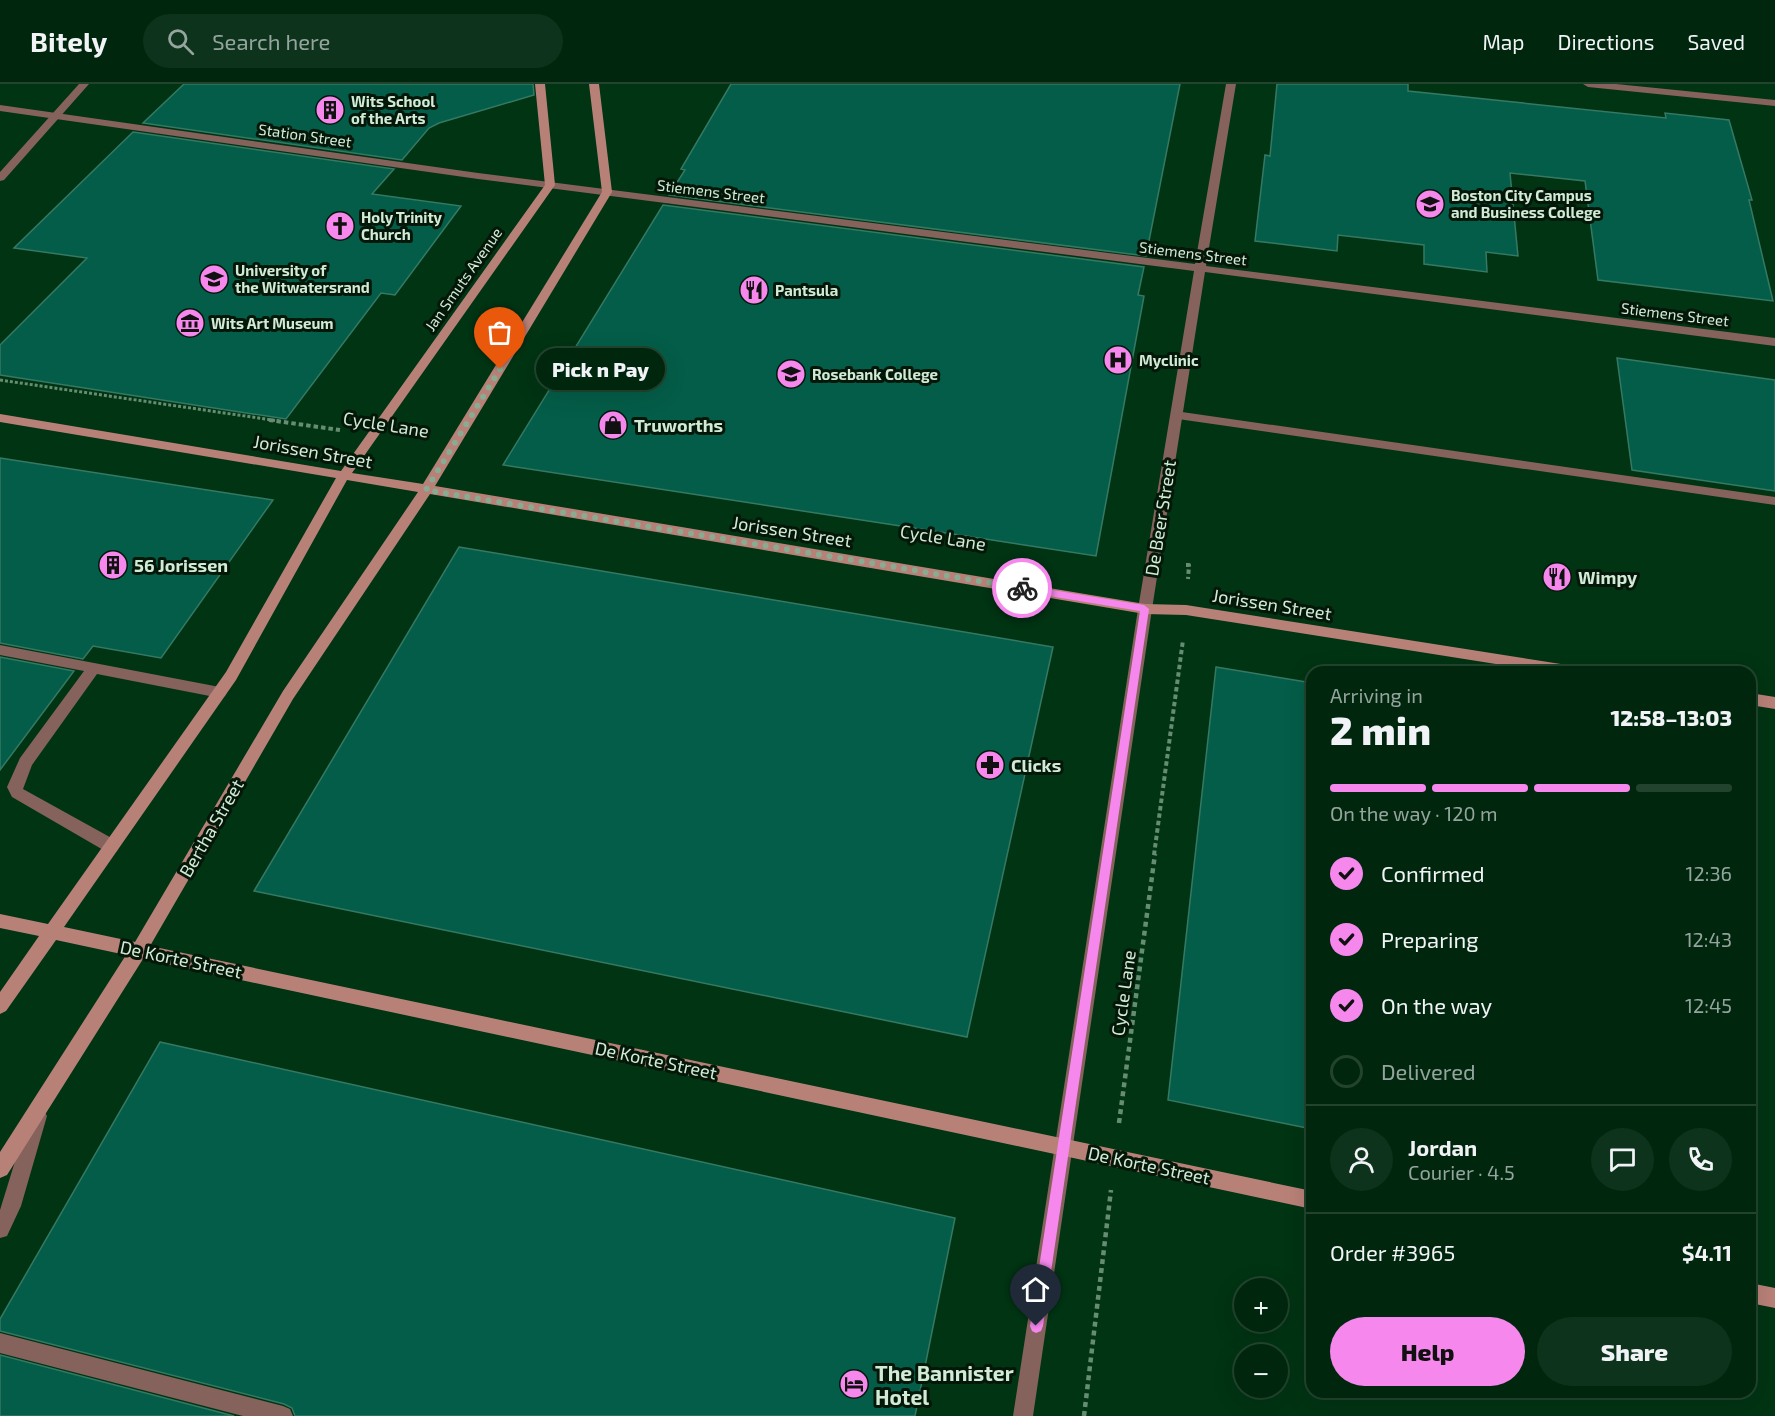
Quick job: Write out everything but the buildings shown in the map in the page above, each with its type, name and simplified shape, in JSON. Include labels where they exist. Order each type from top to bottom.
[{"type":"main road","points":[[540,84],[550,185]]},
{"type":"main road","points":[[426,490],[607,192],[594,84]]},
{"type":"main road","name":"Jan Smuts Avenue","points":[[344,475],[550,185]]},
{"type":"main road","name":"Jorissen Street","points":[[0,418],[1144,609],[1186,610],[1542,666]]},
{"type":"main road","points":[[0,1006],[231,676],[344,475]]},
{"type":"main road","name":"Bertha Street","points":[[0,1168],[139,950],[288,695],[426,490]]},
{"type":"main road","points":[[1756,700],[1775,703]]},
{"type":"main road","name":"De Korte Street","points":[[0,921],[1306,1199]]},
{"type":"main road","points":[[1756,1294],[1775,1298]]},
{"type":"street","points":[[0,178],[84,84]]},
{"type":"street","name":"De Beer Street","points":[[1023,1416],[1144,609],[1154,561],[1175,415],[1231,84]]},
{"type":"street","points":[[1588,84],[1775,103]]},
{"type":"street","name":"Station Street","points":[[0,108],[607,192]]},
{"type":"street","name":"Stiemens Street","points":[[607,192],[1775,342]]},
{"type":"street","points":[[1175,415],[1775,501]]},
{"type":"street","points":[[0,650],[220,692]]},
{"type":"street","points":[[94,668],[25,762],[15,787],[17,793],[111,846]]},
{"type":"street","points":[[0,1229],[12,1206],[41,1105]]},
{"type":"street","points":[[0,1343],[283,1416]]},
{"type":"path","name":"Cycle Lane","points":[[0,380],[282,423],[374,433]]},
{"type":"path","name":"Cycle Lane","points":[[1083,1416],[1186,610],[1189,565],[1154,561]]},
{"type":"way so far","points":[[500,369],[426,490],[1022,588]]},
{"type":"place","name":"Wits School of the Arts","points":[[330,110]]},
{"type":"place","name":"Boston City Campus and Business College","points":[[1430,204]]},
{"type":"place","name":"Holy Trinity Church","points":[[340,226]]},
{"type":"place","name":"University of the Witwatersrand","points":[[214,279]]},
{"type":"place","name":"Pantsula","points":[[754,290]]},
{"type":"place","name":"Wits Art Museum","points":[[190,323]]},
{"type":"place","name":"Myclinic","points":[[1118,360]]},
{"type":"place","name":"Pick n Pay","points":[[500,369]]},
{"type":"place","name":"Rosebank College","points":[[791,374]]},
{"type":"place","name":"Truworths","points":[[613,425]]},
{"type":"place","name":"56 Jorissen","points":[[113,565]]},
{"type":"place","name":"Wimpy","points":[[1557,577]]},
{"type":"place","name":"Clicks","points":[[990,765]]},
{"type":"place","name":"The Bannister Hotel","points":[[854,1384]]},
{"type":"route","points":[[1022,588],[1144,609],[1036,1326]]}]
